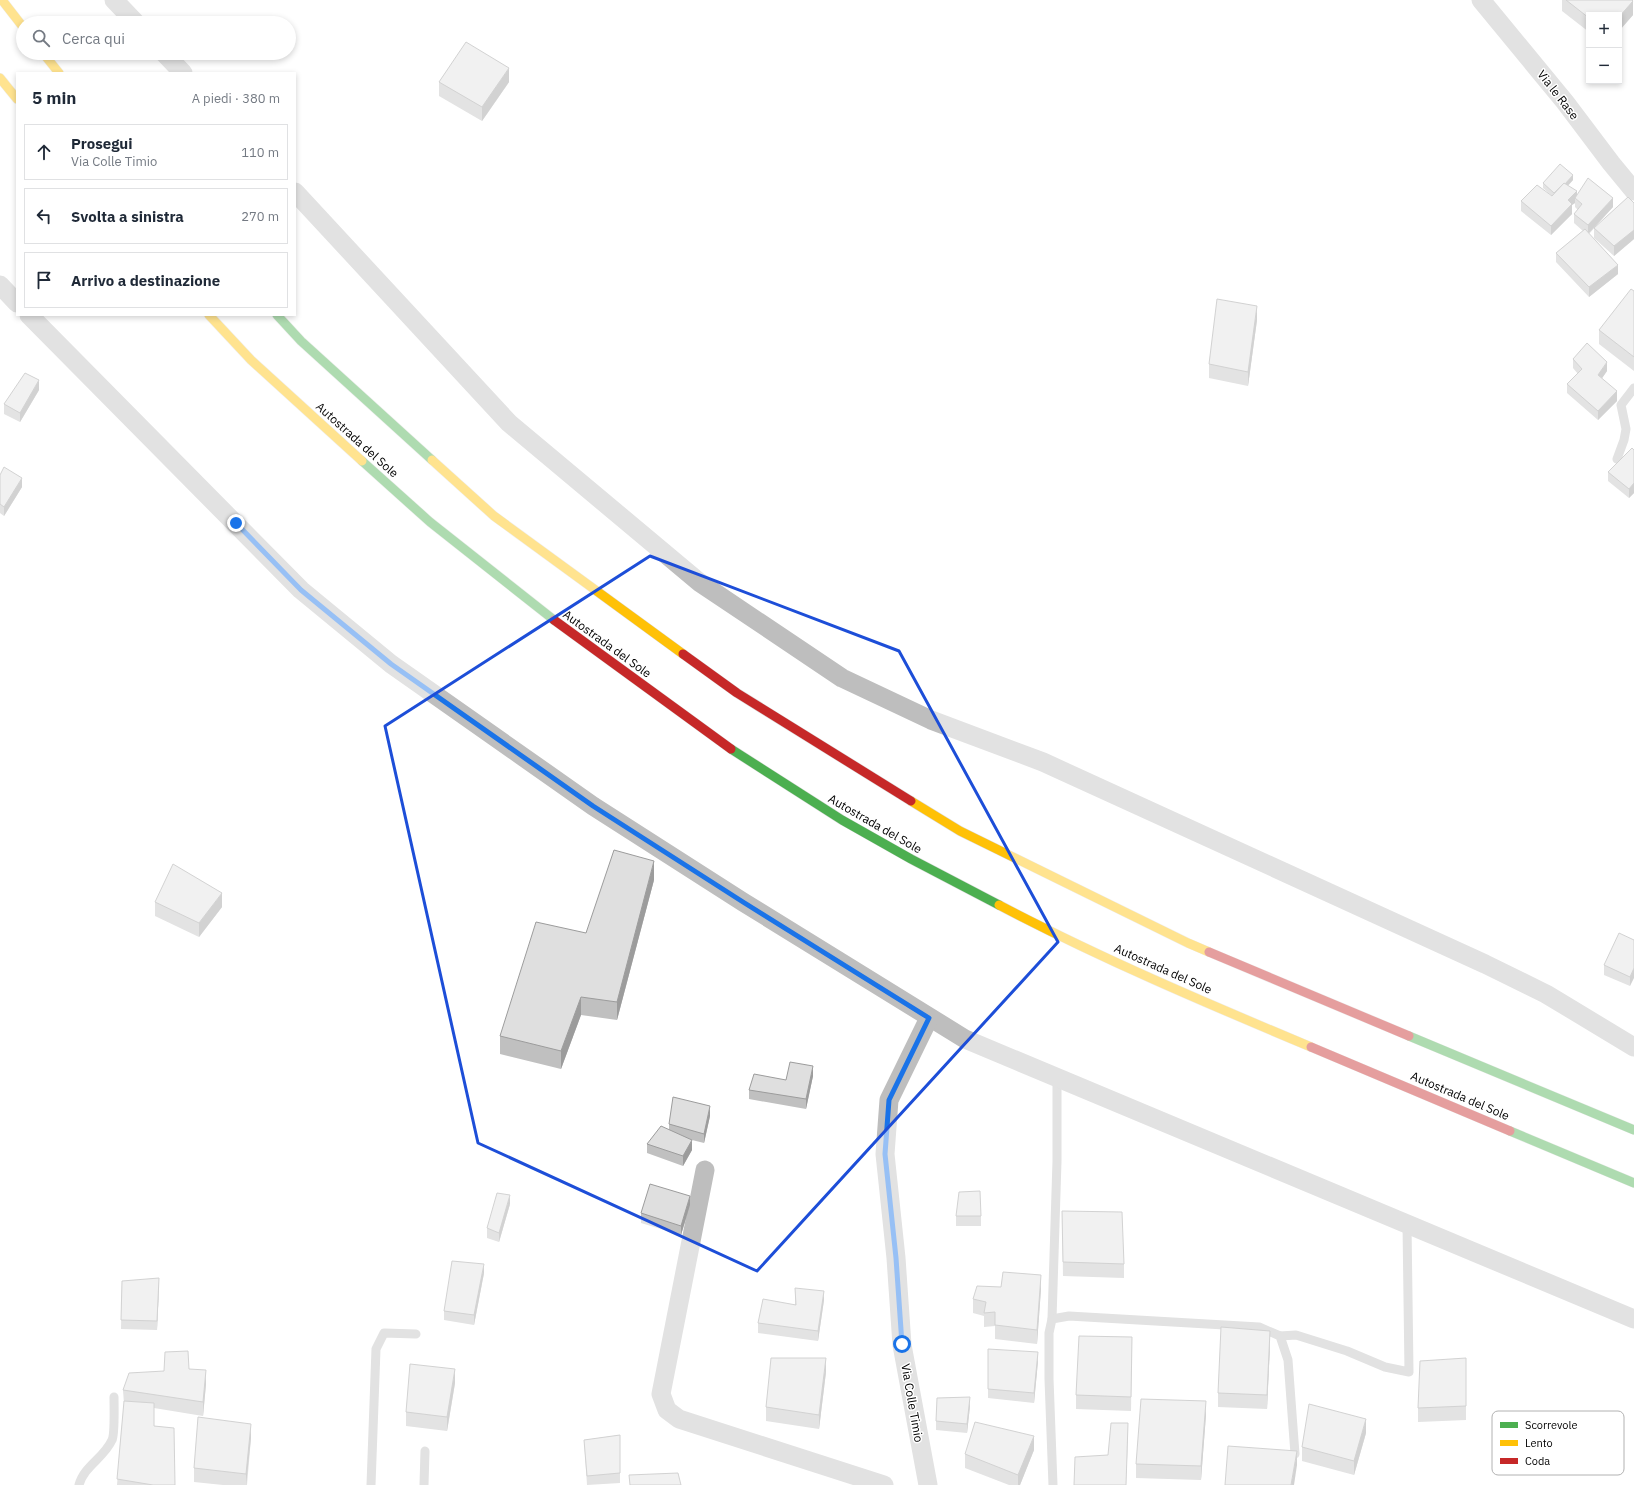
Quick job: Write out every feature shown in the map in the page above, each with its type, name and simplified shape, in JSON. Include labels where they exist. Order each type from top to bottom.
[{"type":"highway","points":[[2,0],[16,18]]},
{"type":"highway","points":[[49,60],[58,72]]},
{"type":"highway","points":[[0,78],[16,99]]},
{"type":"highway","name":"Autostrada del Sole","points":[[210,316],[251,360],[430,522],[571,634],[724,744],[842,820],[911,859],[1052,932],[1235,1015],[1634,1184]]},
{"type":"highway","points":[[278,316],[301,341],[494,516],[737,693],[960,831],[1188,943],[1634,1130]]},
{"type":"street","name":"Via le Rase","points":[[1481,0],[1565,102],[1634,191]]},
{"type":"street","points":[[120,2],[131,16]]},
{"type":"street","points":[[171,60],[182,72]]},
{"type":"street","points":[[296,193],[509,423],[699,582],[842,678],[931,720],[1043,762],[1485,964],[1546,994],[1634,1047]]},
{"type":"street","points":[[0,285],[16,302]]},
{"type":"street","points":[[30,316],[301,590],[391,664],[593,806],[743,902],[964,1039],[1634,1319]]},
{"type":"street","name":"Via Colle Timio","points":[[928,1485],[902,1344],[896,1258],[885,1154],[889,1100],[929,1018]]},
{"type":"street","points":[[705,1170],[661,1394],[667,1410],[679,1420],[884,1485]]},
{"type":"lane","points":[[1617,459],[1626,430],[1622,405],[1634,388]]},
{"type":"lane","points":[[1052,1485],[1049,1333],[1052,1319],[1057,1161],[1057,1078]]},
{"type":"lane","points":[[1052,1319],[1069,1316],[1259,1326],[1280,1336],[1296,1335],[1347,1350],[1385,1367],[1409,1372],[1407,1224]]},
{"type":"lane","points":[[372,1485],[376,1349],[384,1333],[416,1334]]},
{"type":"lane","points":[[1280,1336],[1288,1360],[1295,1454]]},
{"type":"lane","points":[[79,1485],[81,1476],[99,1457],[112,1440],[114,1397]]},
{"type":"lane","points":[[424,1485],[425,1451]]},
{"type":"highlighted area","points":[[650,556],[899,651],[1058,942],[757,1271],[478,1143],[385,726]]},
{"type":"building","points":[[1566,0],[1633,1],[1622,14],[1622,12],[1586,12],[1586,16]]},
{"type":"building","points":[[466,42],[509,68],[482,107],[439,82]]},
{"type":"building","points":[[1560,164],[1573,175],[1554,193],[1543,183]]},
{"type":"building","points":[[1588,178],[1613,198],[1588,225],[1574,214],[1582,204],[1575,198]]},
{"type":"building","points":[[1564,183],[1577,191],[1568,200],[1572,204],[1551,226],[1521,201],[1537,185],[1552,196]]},
{"type":"building","points":[[1628,197],[1634,203],[1634,230],[1614,246],[1594,228]]},
{"type":"building","points":[[1585,229],[1618,265],[1589,287],[1556,253]]},
{"type":"building","points":[[1631,289],[1634,291],[1634,357],[1599,330]]},
{"type":"building","points":[[1217,299],[1257,306],[1248,372],[1209,364]]},
{"type":"building","points":[[1587,343],[1607,362],[1598,375],[1617,391],[1598,411],[1567,384],[1582,369],[1573,359]]},
{"type":"building","points":[[25,373],[39,380],[20,413],[4,404]]},
{"type":"building","points":[[1632,448],[1634,450],[1634,483],[1629,489],[1608,472]]},
{"type":"building","points":[[4,467],[22,478],[4,507],[0,504],[0,475]]},
{"type":"building","points":[[614,850],[654,861],[617,1002],[581,997],[561,1051],[500,1036],[536,922],[586,933]]},
{"type":"building","points":[[173,864],[222,893],[199,923],[155,902]]},
{"type":"building","points":[[1619,933],[1634,940],[1634,968],[1630,977],[1604,965]]},
{"type":"building","points":[[790,1062],[813,1066],[806,1099],[749,1090],[754,1074],[786,1080]]},
{"type":"building","points":[[673,1097],[710,1106],[704,1134],[669,1124]]},
{"type":"building","points":[[661,1126],[692,1140],[683,1156],[647,1144]]},
{"type":"building","points":[[650,1184],[690,1196],[681,1226],[641,1213]]},
{"type":"building","points":[[980,1191],[981,1216],[956,1216],[959,1192]]},
{"type":"building","points":[[497,1193],[510,1195],[499,1233],[487,1228]]},
{"type":"building","points":[[1062,1211],[1122,1212],[1124,1264],[1063,1262]]},
{"type":"building","points":[[452,1261],[484,1264],[474,1315],[444,1311]]},
{"type":"building","points":[[1003,1272],[1041,1275],[1037,1330],[995,1325],[995,1312],[984,1313],[986,1302],[973,1299],[977,1286],[1001,1287]]},
{"type":"building","points":[[159,1278],[157,1321],[121,1320],[122,1281]]},
{"type":"building","points":[[795,1288],[824,1291],[818,1331],[758,1323],[763,1299],[796,1305]]},
{"type":"building","points":[[1221,1327],[1270,1331],[1267,1395],[1218,1393]]},
{"type":"building","points":[[1079,1336],[1132,1337],[1131,1397],[1076,1395]]},
{"type":"building","points":[[988,1349],[1038,1352],[1034,1393],[988,1389]]},
{"type":"building","points":[[188,1351],[189,1369],[206,1370],[203,1402],[123,1390],[129,1373],[164,1371],[165,1352]]},
{"type":"building","points":[[771,1358],[826,1358],[819,1415],[766,1407]]},
{"type":"building","points":[[1466,1358],[1466,1406],[1418,1408],[1420,1361]]},
{"type":"building","points":[[410,1364],[455,1369],[447,1417],[406,1412]]},
{"type":"building","points":[[970,1397],[967,1424],[936,1421],[937,1398]]},
{"type":"building","points":[[1141,1399],[1206,1401],[1201,1466],[1136,1464]]},
{"type":"building","points":[[124,1401],[154,1403],[154,1426],[174,1428],[175,1485],[153,1485],[117,1479]]},
{"type":"building","points":[[1309,1404],[1366,1419],[1354,1461],[1302,1447]]},
{"type":"building","points":[[198,1417],[251,1424],[246,1474],[194,1468]]},
{"type":"building","points":[[975,1422],[1034,1436],[1018,1475],[965,1454]]},
{"type":"building","points":[[1111,1423],[1128,1423],[1126,1485],[1074,1485],[1075,1457],[1108,1455]]},
{"type":"building","points":[[620,1435],[620,1473],[587,1476],[584,1440]]},
{"type":"building","points":[[1228,1446],[1297,1451],[1291,1485],[1225,1485]]},
{"type":"building","points":[[678,1473],[681,1485],[630,1485],[629,1475]]},
{"type":"traffic: fast","points":[[278,316],[301,341],[432,460]]},
{"type":"traffic: fast","points":[[362,461],[430,522],[554,620]]},
{"type":"traffic: fast","points":[[731,749],[842,820],[911,859],[999,905]]},
{"type":"traffic: fast","points":[[1409,1036],[1634,1130]]},
{"type":"traffic: fast","points":[[1510,1131],[1634,1183]]},
{"type":"traffic: slow","points":[[2,0],[16,18]]},
{"type":"traffic: slow","points":[[49,60],[58,72]]},
{"type":"traffic: slow","points":[[0,78],[16,98]]},
{"type":"traffic: slow","points":[[210,316],[251,360],[362,461]]},
{"type":"traffic: slow","points":[[432,460],[494,516],[683,654]]},
{"type":"traffic: slow","points":[[911,801],[960,831],[1209,952]]},
{"type":"traffic: slow","points":[[999,905],[1114,962],[1311,1047]]},
{"type":"traffic: jam","points":[[554,620],[731,749]]},
{"type":"traffic: jam","points":[[683,654],[737,693],[911,801]]},
{"type":"traffic: jam","points":[[1209,952],[1409,1036]]},
{"type":"traffic: jam","points":[[1311,1047],[1510,1131]]},
{"type":"route","points":[[236,523],[301,590],[391,664],[593,806],[929,1018],[889,1100],[885,1154],[896,1258],[902,1344]]}]
